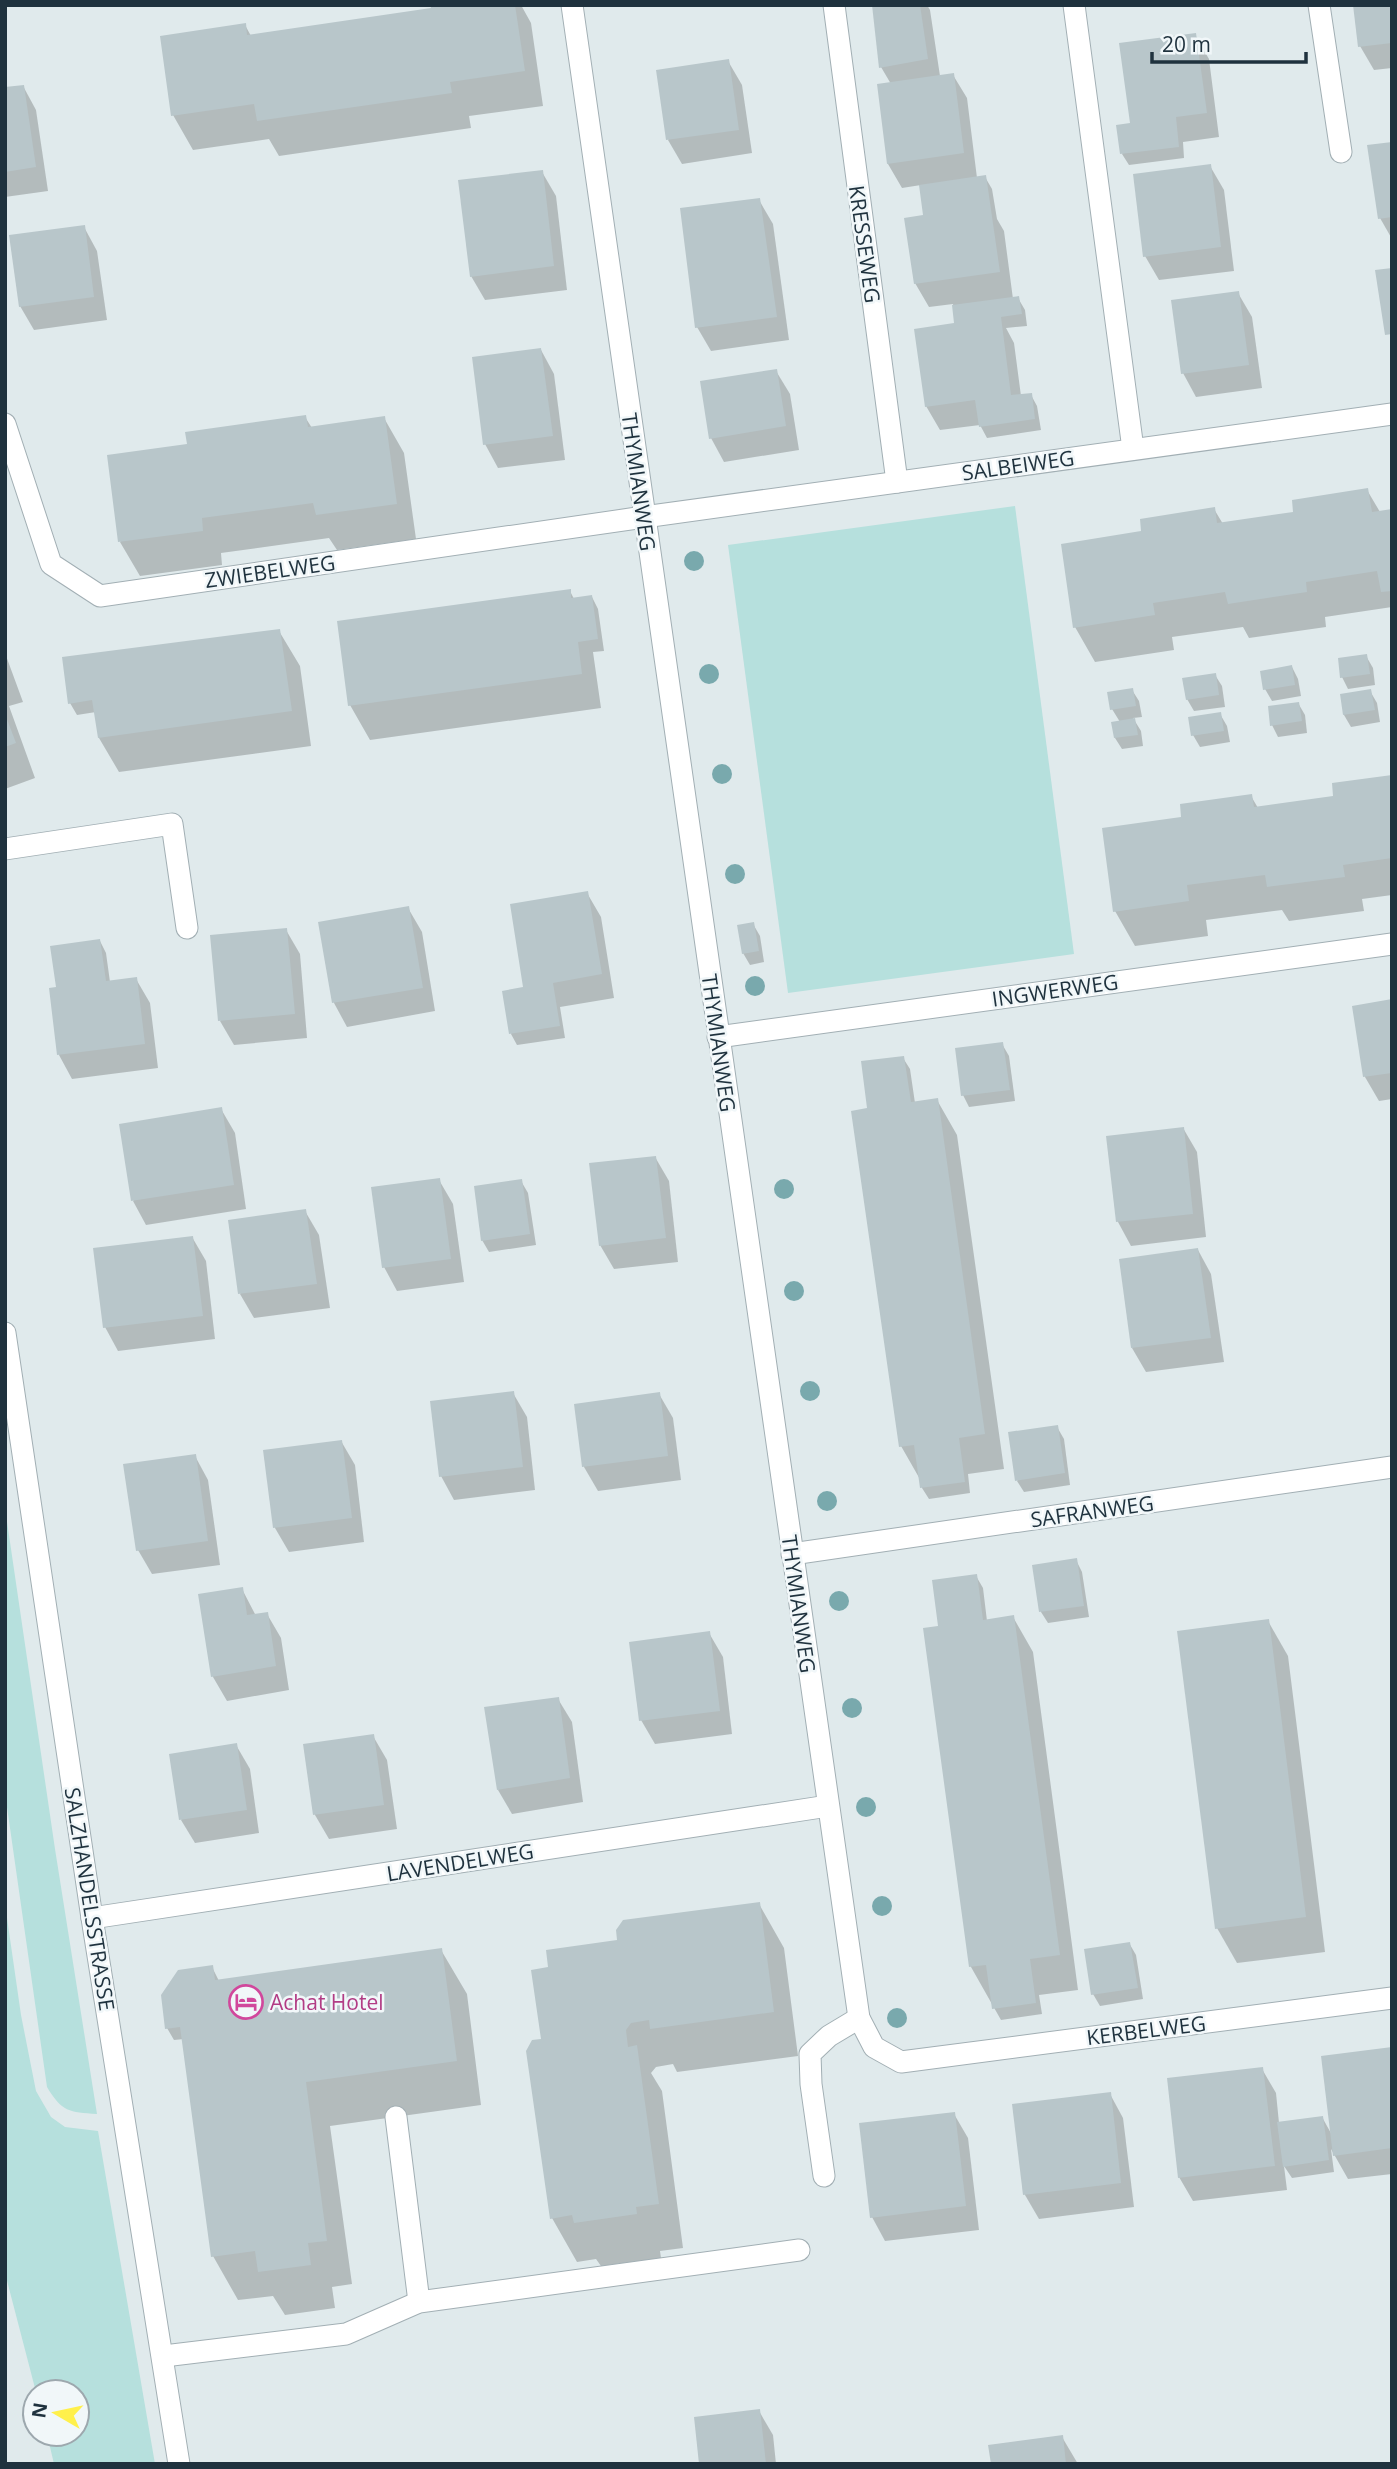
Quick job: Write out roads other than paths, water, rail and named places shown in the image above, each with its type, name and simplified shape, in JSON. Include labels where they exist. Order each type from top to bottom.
[{"type":"street","name":"THYMIANWEG","points":[[572,5],[859,2018],[874,2047],[901,2062]]},
{"type":"street","name":"KRESSEWEG","points":[[834,5],[897,482]]},
{"type":"street","points":[[1074,5],[1133,449]]},
{"type":"street","points":[[1319,5],[1341,152]]},
{"type":"street","name":"SALBEIWEG","points":[[644,517],[1392,414]]},
{"type":"street","name":"ZWIEBELWEG","points":[[5,425],[51,564],[100,596],[644,517]]},
{"type":"street","points":[[5,849],[172,824],[187,928]]},
{"type":"street","name":"INGWERWEG","points":[[718,1037],[1392,944]]},
{"type":"street","name":"SALZHANDELSSTRASSE","points":[[5,1333],[92,1919],[164,2356],[179,2464]]},
{"type":"street","name":"SAFRANWEG","points":[[792,1554],[1392,1467]]},
{"type":"street","name":"LAVENDELWEG","points":[[92,1919],[828,1806]]},
{"type":"street","name":"KERBELWEG","points":[[901,2062],[1392,1998]]},
{"type":"street","points":[[824,2176],[811,2084],[810,2054],[829,2036],[859,2018]]},
{"type":"street","points":[[396,2117],[419,2302]]},
{"type":"street","points":[[164,2356],[346,2334],[419,2302],[799,2250]]},
{"type":"place","name":"Achat Hotel","points":[[246,2002]]}]
